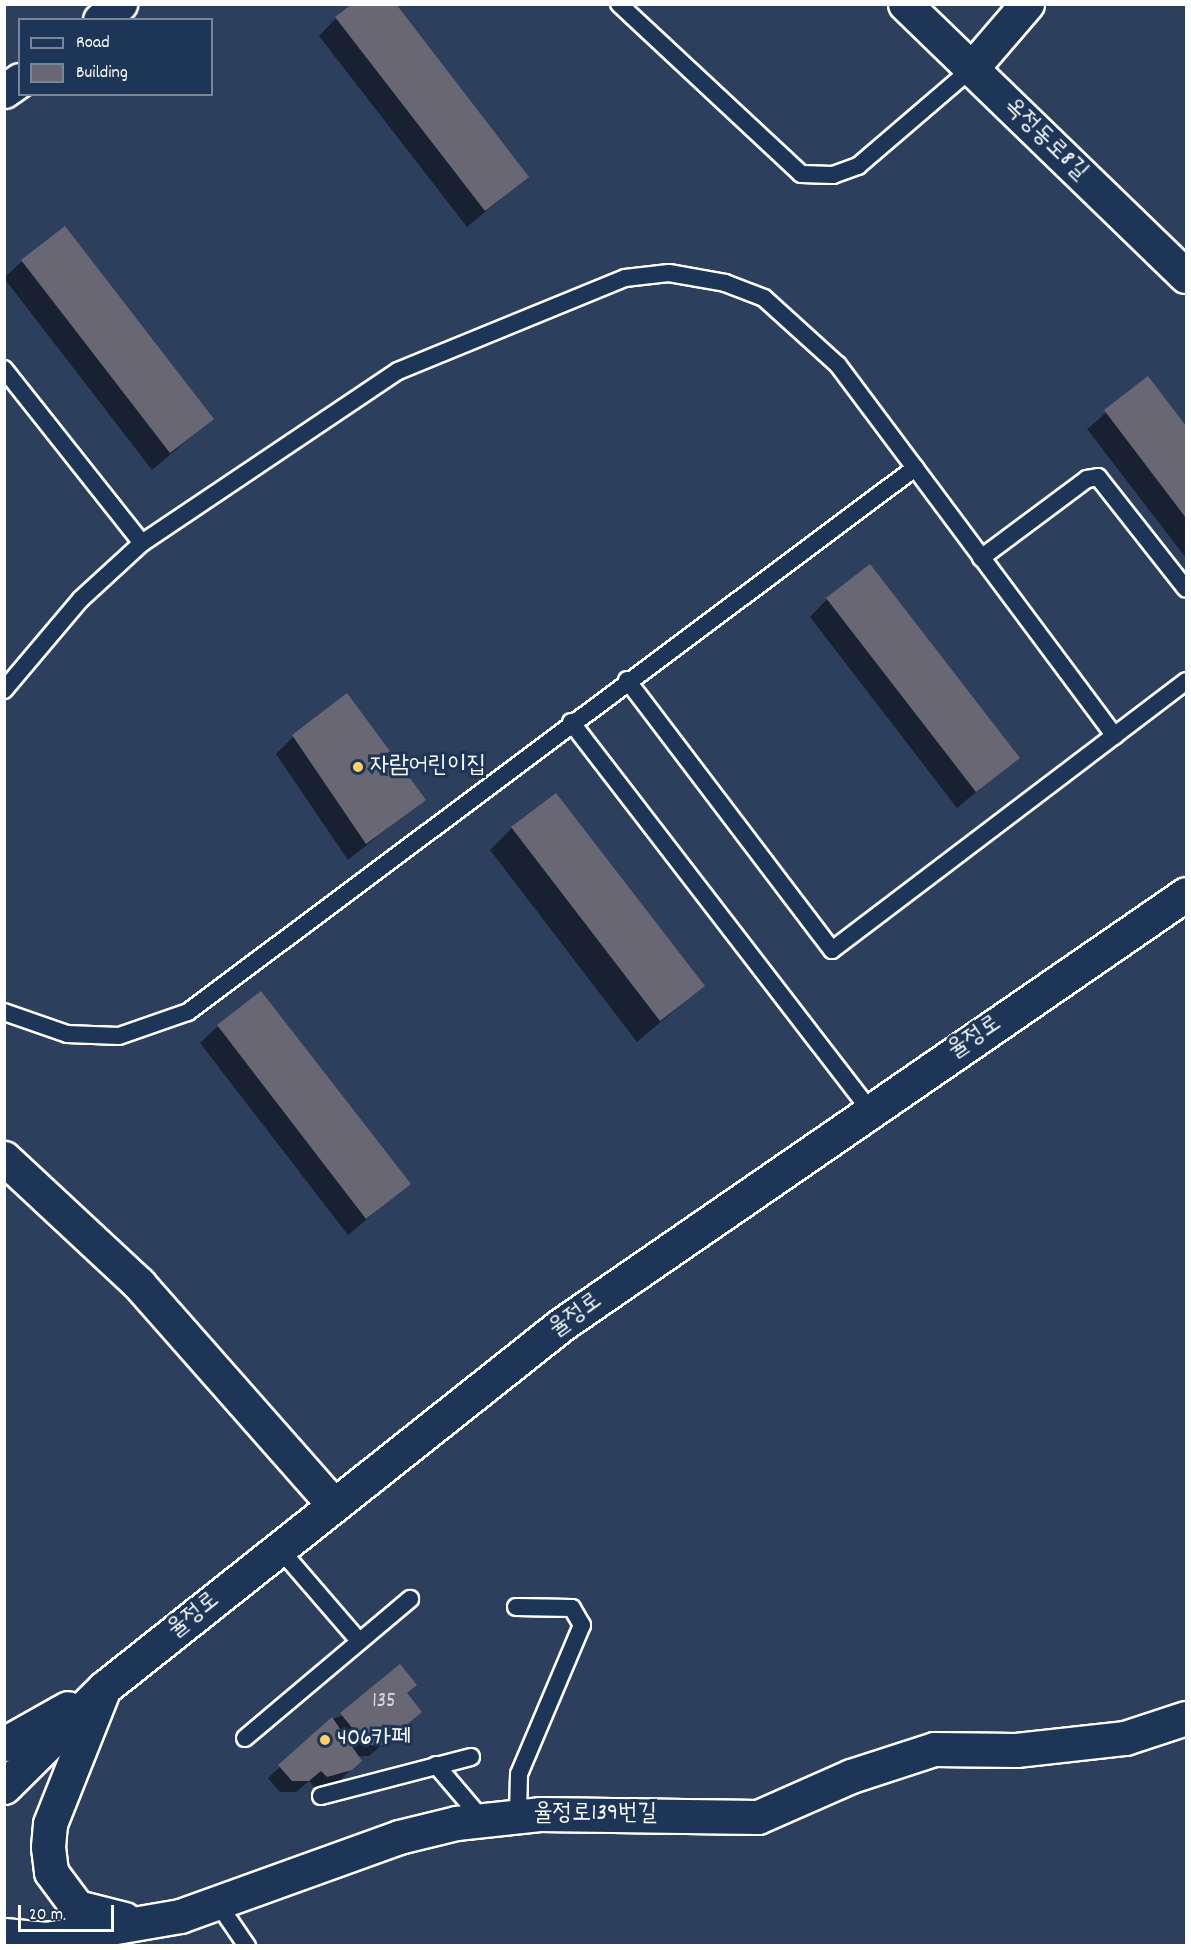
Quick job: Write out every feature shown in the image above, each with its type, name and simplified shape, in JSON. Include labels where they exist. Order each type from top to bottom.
[{"type":"street","points":[[102,18],[120,4]]},
{"type":"street","name":"옥정동로8길","points":[[905,4],[1186,276]]},
{"type":"street","points":[[971,69],[1027,4]]},
{"type":"street","points":[[4,91],[18,81]]},
{"type":"street","name":"율정로","points":[[4,1787],[104,1688],[332,1503],[561,1326],[870,1110],[1186,894]]},
{"type":"street","points":[[4,1158],[115,1259],[332,1503]]},
{"type":"street","points":[[4,1743],[104,1688]]},
{"type":"street","points":[[104,1688],[50,1824],[51,1872],[77,1907],[96,1916],[146,1922]]},
{"type":"street","name":"율정로139번길","points":[[4,1935],[35,1942],[146,1922],[219,1905],[399,1837],[482,1819],[518,1815],[758,1817],[851,1776],[934,1749],[1016,1750],[1125,1738],[1186,1718]]},
{"type":"lane","points":[[619,4],[801,174],[834,175],[858,166],[971,69]]},
{"type":"lane","points":[[4,690],[81,599],[142,543],[398,371],[625,278],[669,273],[725,283],[764,298],[838,365],[1115,736]]},
{"type":"lane","points":[[4,369],[142,543]]},
{"type":"lane","points":[[4,1012],[32,1026],[67,1034],[119,1036],[166,1023],[915,468]]},
{"type":"lane","points":[[981,558],[1088,479],[1098,477],[1186,589]]},
{"type":"lane","points":[[627,680],[832,950],[1186,681]]},
{"type":"lane","points":[[570,722],[870,1110]]},
{"type":"lane","points":[[278,1547],[359,1641]]},
{"type":"lane","points":[[245,1738],[410,1599]]},
{"type":"lane","points":[[516,1607],[572,1608],[582,1625],[519,1774],[518,1815]]},
{"type":"lane","points":[[321,1796],[471,1756]]},
{"type":"lane","points":[[436,1765],[482,1819]]},
{"type":"lane","points":[[219,1905],[247,1946]]},
{"type":"building","points":[[352,4],[396,4],[529,177],[485,211],[335,17]]},
{"type":"building","points":[[65,226],[214,419],[170,453],[21,260]]},
{"type":"building","points":[[1148,376],[1186,426],[1186,518],[1104,410]]},
{"type":"building","points":[[870,564],[1020,758],[976,792],[826,598]]},
{"type":"building","name":"자람어린이집","points":[[347,693],[426,800],[366,844],[292,735]]},
{"type":"building","points":[[556,793],[705,986],[660,1021],[511,827]]},
{"type":"building","points":[[261,991],[411,1184],[366,1219],[217,1025]]},
{"type":"building","points":[[400,1664],[417,1685],[407,1693],[422,1712],[382,1745],[366,1745],[340,1713]]},
{"type":"building","points":[[332,1717],[362,1761],[352,1770],[327,1777],[321,1771],[309,1781],[292,1781],[278,1765]]},
{"type":"place","name":"자람어린이집","points":[[358,767]]},
{"type":"place","name":"406카페","points":[[325,1740]]}]
